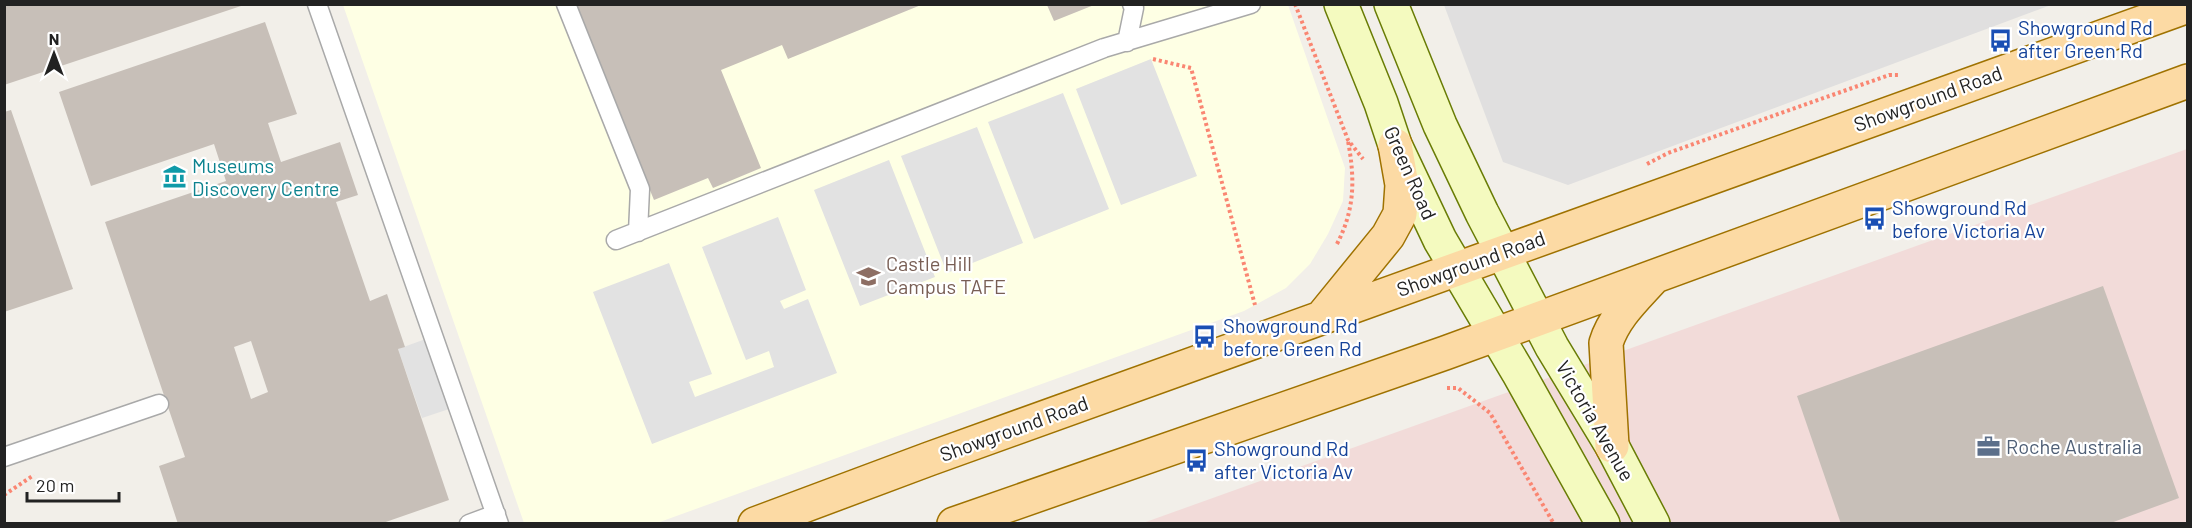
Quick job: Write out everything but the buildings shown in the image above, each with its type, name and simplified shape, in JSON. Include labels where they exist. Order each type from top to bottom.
[{"type":"main road","name":"Green Road","points":[[1341,4],[1381,103],[1395,145],[1440,240],[1495,334]]},
{"type":"main road","points":[[1391,4],[1440,124],[1537,318]]},
{"type":"main road","name":"Showground Road","points":[[755,524],[2187,6]]},
{"type":"main road","points":[[954,524],[1495,334],[2187,81]]},
{"type":"main road","points":[[1322,317],[1388,236],[1400,214],[1402,185],[1395,145]]},
{"type":"main road","points":[[1612,446],[1606,344],[1610,329],[1656,274]]},
{"type":"main road","name":"Victoria Avenue","points":[[1537,318],[1612,446],[1653,524]]},
{"type":"main road","points":[[1495,334],[1603,524]]},
{"type":"lane","points":[[317,4],[498,519],[469,524]]},
{"type":"lane","points":[[566,4],[640,189],[638,232]]},
{"type":"lane","points":[[1127,42],[1134,8],[1132,4]]},
{"type":"lane","points":[[616,240],[1104,48],[1251,4]]},
{"type":"lane","points":[[4,457],[159,404]]},
{"type":"path","points":[[1295,4],[1348,140],[1352,163],[1353,198],[1344,231],[1336,248]]},
{"type":"path","points":[[1127,42],[1132,55],[1191,68],[1255,305]]},
{"type":"path","points":[[1348,140],[1368,165]]},
{"type":"path","points":[[1458,388],[1490,413],[1554,524]]},
{"type":"path","points":[[4,495],[38,471]]},
{"type":"shaded area","points":[[1444,4],[2051,5],[1568,185],[1503,162]]},
{"type":"shaded area","name":"Castle Hill Campus TAFE","points":[[343,5],[1288,5],[1345,168],[1343,201],[1328,234],[1310,264],[1286,288],[1244,311],[657,523],[524,523]]},
{"type":"shaded area","points":[[1151,59],[1197,176],[1121,205],[1076,89]]},
{"type":"shaded area","points":[[1063,93],[1109,209],[1034,239],[988,122]]},
{"type":"shaded area","points":[[977,127],[1023,243],[947,273],[901,156]]},
{"type":"shaded area","points":[[2187,149],[2187,523],[1143,523]]},
{"type":"shaded area","points":[[889,160],[935,277],[860,306],[814,190]]},
{"type":"shaded area","points":[[778,217],[806,290],[780,301],[784,309],[808,299],[837,373],[652,444],[593,292],[669,263],[712,374],[689,382],[695,397],[774,367],[769,351],[746,360],[702,247]]},
{"type":"shaded area","points":[[434,336],[458,406],[422,418],[398,349]]},
{"type":"place","name":"Showground Rd after Green Rd","points":[[2000,40]]},
{"type":"place","name":"Museums Discovery Centre","points":[[174,177]]},
{"type":"place","name":"Showground Rd before Victoria Av","points":[[1874,219]]},
{"type":"place","name":"Castle Hill Campus TAFE","points":[[868,276]]},
{"type":"place","name":"Showground Rd before Green Rd","points":[[1205,337]]},
{"type":"place","name":"Roche Australia","points":[[1988,447]]},
{"type":"place","name":"Showground Rd after Victoria Av","points":[[1196,461]]}]
